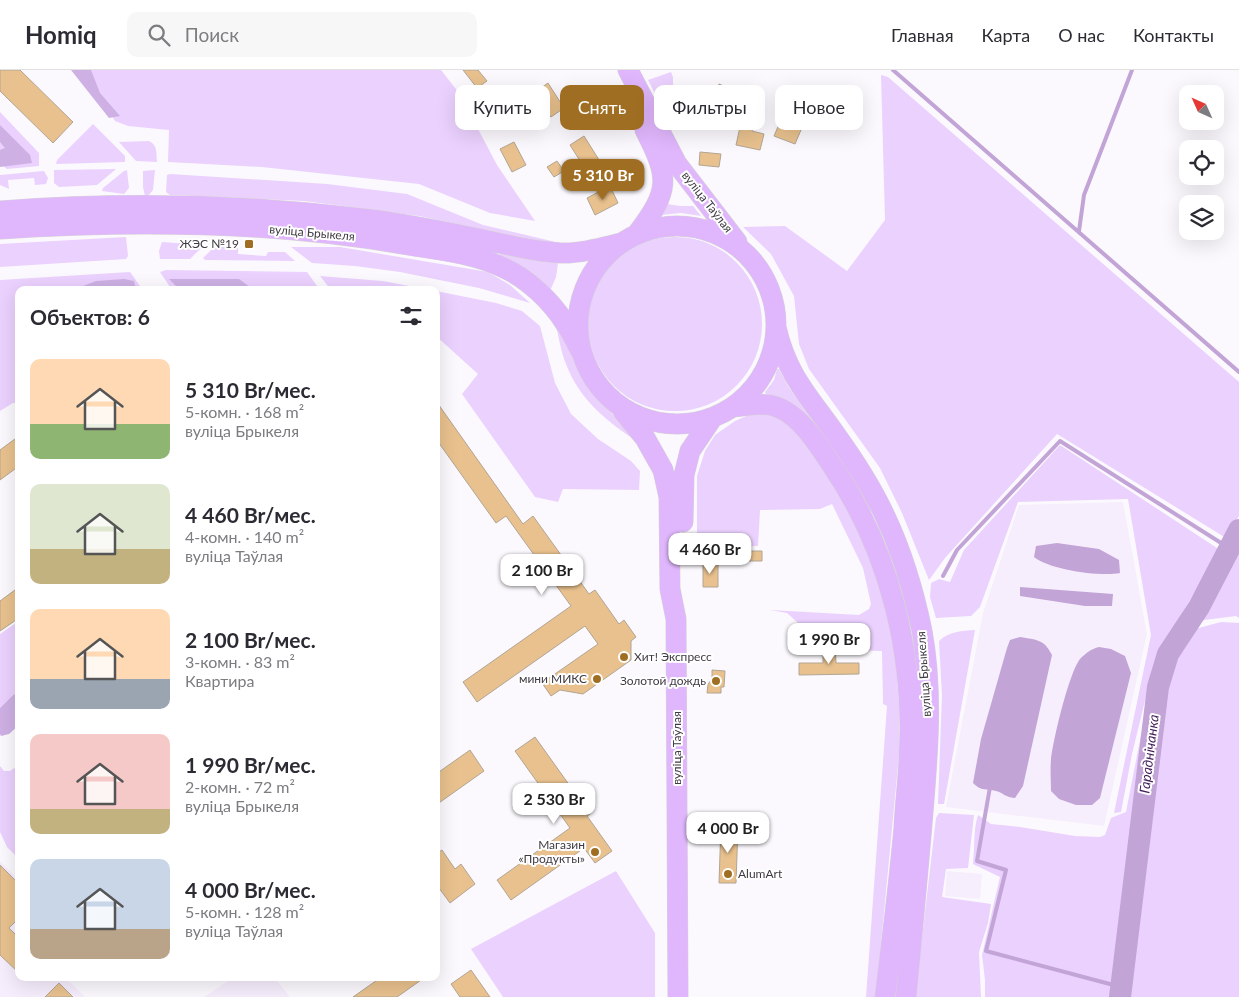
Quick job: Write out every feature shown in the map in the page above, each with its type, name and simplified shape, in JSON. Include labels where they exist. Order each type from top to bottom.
[{"type":"main road","name":"вуліца Таўлая","points":[[614,70],[653,145],[662,169],[664,182],[654,211],[629,238],[607,254],[587,283],[581,300],[578,335],[582,353],[590,372],[601,389],[645,438],[663,470],[669,497],[670,589],[676,618],[678,997]]},
{"type":"main road","name":"вуліца Таўлая","points":[[628,70],[677,164],[746,254]]},
{"type":"main road","name":"вуліца Брыкеля","points":[[0,211],[214,206],[343,216],[389,222],[540,251],[569,253],[591,250],[665,227],[694,227],[713,232],[731,241],[746,254]]},
{"type":"main road","name":"вуліца Брыкеля","points":[[0,229],[152,223],[235,226],[378,239],[438,250],[486,261],[505,268],[524,280],[549,303],[566,324],[582,353]]},
{"type":"main road","points":[[616,404],[634,414],[653,421],[693,423],[713,417],[732,407],[750,392],[764,372],[773,350],[776,327],[769,287],[759,269],[746,254]]},
{"type":"main road","name":"вуліца Брыкеля","points":[[776,327],[785,357],[798,384],[836,434],[866,481],[885,516],[907,574],[922,632],[928,703],[927,758],[906,997]]},
{"type":"main road","name":"вуліца Брыкеля","points":[[732,407],[769,405],[783,409],[797,419],[819,446],[852,496],[867,525],[894,601],[902,634],[906,669],[910,758],[885,997]]},
{"type":"main road","name":"вуліца Таўлая","points":[[676,618],[683,589],[684,475],[690,451],[713,417]]},
{"type":"shaded area","points":[[71,70],[91,70],[100,93],[120,116],[109,118]]},
{"type":"shaded area","points":[[84,70],[441,70],[455,88],[455,130],[479,130],[497,165],[535,221],[490,213],[419,184],[262,167],[168,162],[169,130],[128,126],[115,121]]},
{"type":"shaded area","points":[[671,72],[673,85],[654,85],[654,92],[648,80]]},
{"type":"shaded area","points":[[881,75],[888,77],[1239,382],[1239,516],[1226,538],[1057,434],[945,558],[929,580],[902,513],[880,468],[809,369],[799,344],[794,296],[771,254],[743,227],[785,226],[847,271],[885,220]]},
{"type":"shaded area","points":[[0,112],[39,153],[39,166],[7,169],[0,163]]},
{"type":"shaded area","points":[[93,124],[125,156],[125,162],[56,164],[57,160]]},
{"type":"shaded area","points":[[0,125],[30,155],[32,163],[0,167],[0,150],[5,148],[0,142]]},
{"type":"shaded area","points":[[149,141],[155,147],[157,162],[136,161],[119,142]]},
{"type":"shaded area","points":[[116,169],[97,185],[59,187],[54,183],[54,170]]},
{"type":"shaded area","points":[[127,170],[129,188],[124,194],[102,191],[103,188]]},
{"type":"shaded area","points":[[155,170],[153,190],[148,196],[145,196],[143,171]]},
{"type":"shaded area","points":[[44,171],[48,178],[46,184],[35,185],[34,178],[8,180],[9,189],[0,185],[0,175]]},
{"type":"shaded area","points":[[167,175],[327,184],[407,194],[483,225],[560,243],[549,243],[419,216],[304,201],[170,195],[166,192]]},
{"type":"shaded area","points":[[667,204],[693,206],[701,216],[681,213],[661,215]]},
{"type":"shaded area","points":[[126,237],[128,256],[126,259],[0,267],[0,244]]},
{"type":"shaded area","points":[[675,237],[692,239],[708,244],[730,257],[742,269],[758,299],[762,324],[760,341],[755,357],[742,379],[730,391],[700,407],[675,411],[658,409],[642,404],[620,391],[608,379],[592,349],[588,324],[590,307],[595,291],[608,269],[620,257],[650,241]]},
{"type":"shaded area","points":[[162,242],[204,245],[190,259],[160,259],[159,251]]},
{"type":"shaded area","points":[[215,246],[238,248],[238,254],[266,256],[268,252],[285,252],[295,261],[205,260],[203,258]]},
{"type":"shaded area","points":[[291,247],[340,247],[488,272],[510,285],[530,303],[479,288],[400,272],[312,263]]},
{"type":"shaded area","points":[[500,251],[558,263],[556,277],[550,291],[500,255]]},
{"type":"shaded area","points":[[166,270],[307,272],[317,286],[169,286],[160,272]]},
{"type":"shaded area","points":[[130,272],[140,286],[15,286],[15,403],[0,411],[0,280]]},
{"type":"shaded area","points":[[320,276],[383,281],[409,286],[328,286]]},
{"type":"shaded area","points":[[124,279],[134,281],[135,286],[83,286],[96,281]]},
{"type":"shaded area","points":[[169,279],[239,279],[249,286],[176,286]]},
{"type":"shaded area","points":[[440,292],[496,303],[522,311],[540,326],[555,383],[571,414],[598,439],[631,461],[640,471],[639,490],[563,489],[558,502],[535,497],[462,394],[478,374],[440,340]]},
{"type":"shaded area","points":[[556,326],[562,326],[587,386],[639,443],[596,410],[579,389],[564,359]]},
{"type":"shaded area","points":[[777,369],[779,369],[810,419],[790,403],[766,394],[765,392],[774,380]]},
{"type":"shaded area","points":[[753,413],[774,414],[793,426],[832,478],[868,551],[885,605],[895,650],[899,704],[899,755],[876,997],[866,997],[887,706],[883,704],[882,651],[838,650],[837,645],[821,645],[821,649],[816,649],[797,622],[787,613],[770,610],[859,615],[869,609],[871,604],[863,568],[832,504],[820,509],[760,510],[758,546],[697,547],[697,476],[705,451],[715,435],[735,421]]},
{"type":"shaded area","points":[[1060,445],[1220,550],[1166,640],[1151,676],[1132,754],[1121,812],[1114,813],[1151,635],[1128,499],[1018,502],[980,607],[971,616],[936,618],[930,597],[931,583],[939,579],[950,582],[964,550]]},
{"type":"shaded area","points":[[1123,502],[1147,634],[1104,826],[946,807],[983,613],[1019,505]]},
{"type":"shaded area","points":[[1057,543],[1099,549],[1119,560],[1120,573],[1101,574],[1063,569],[1042,562],[1034,557],[1036,546]]},
{"type":"shaded area","points":[[1239,547],[1239,618],[1236,616],[1196,621]]},
{"type":"shaded area","points":[[1020,587],[1113,594],[1112,606],[1085,606],[1020,596]]},
{"type":"shaded area","points":[[1221,622],[1239,623],[1239,997],[985,997],[982,955],[1000,877],[973,864],[978,815],[991,824],[1075,836],[1100,837],[1105,835],[1111,818],[1126,812],[1148,699],[1158,674],[1195,629]]},
{"type":"shaded area","points":[[15,624],[15,694],[0,708],[0,634]]},
{"type":"shaded area","points":[[975,630],[944,804],[938,804],[942,695],[939,641],[951,633]]},
{"type":"shaded area","points":[[1020,637],[1043,643],[1052,655],[1023,786],[1015,798],[996,791],[982,789],[973,783],[981,739],[1007,648],[1010,640]]},
{"type":"shaded area","points":[[1099,647],[1111,649],[1125,656],[1131,673],[1100,798],[1092,805],[1076,805],[1059,799],[1051,791],[1052,750],[1062,707],[1076,667],[1084,655]]},
{"type":"shaded area","points":[[15,694],[15,729],[9,734],[1,736],[0,708]]},
{"type":"shaded area","points":[[0,766],[4,771],[15,769],[15,855],[7,847],[0,832]]},
{"type":"shaded area","points":[[939,813],[974,815],[968,868],[946,869],[942,897],[991,904],[988,923],[979,952],[981,997],[915,997],[936,818]]},
{"type":"shaded area","points":[[0,861],[15,876],[15,981],[69,981],[85,997],[0,997]]},
{"type":"shaded area","points":[[616,871],[655,933],[655,997],[503,997],[471,949]]},
{"type":"shaded area","points":[[947,871],[982,874],[980,899],[945,896]]},
{"type":"shaded area","points":[[228,981],[277,981],[290,997],[204,997]]},
{"type":"building","points":[[0,70],[20,70],[73,122],[53,143],[0,91]]},
{"type":"building","points":[[463,70],[478,70],[487,81],[481,85],[475,85]]},
{"type":"building","points":[[550,86],[560,102],[560,111],[551,117]]},
{"type":"building","points":[[739,130],[752,130],[764,134],[760,150],[736,145]]},
{"type":"building","points":[[777,130],[801,130],[795,144],[774,136]]},
{"type":"building","points":[[584,136],[601,163],[587,172],[570,145]]},
{"type":"building","points":[[514,142],[526,165],[512,172],[500,149]]},
{"type":"building","points":[[700,152],[721,154],[719,167],[699,165]]},
{"type":"building","points":[[557,161],[564,171],[554,177],[547,167]]},
{"type":"building","points":[[610,186],[618,203],[595,215],[587,198]]},
{"type":"building","points":[[440,407],[523,524],[533,516],[589,594],[595,590],[619,624],[624,620],[636,637],[631,641],[631,660],[583,694],[560,690],[551,696],[542,683],[598,644],[585,626],[477,702],[463,682],[571,606],[506,516],[496,523],[440,445]]},
{"type":"building","points":[[15,439],[15,469],[0,480],[0,450]]},
{"type":"building","points":[[736,551],[762,551],[762,561],[736,561]]},
{"type":"building","points":[[703,563],[718,563],[718,587],[703,587]]},
{"type":"building","points":[[15,590],[15,621],[0,631],[0,601]]},
{"type":"building","points":[[823,646],[835,646],[836,663],[859,663],[859,674],[799,675],[799,663],[823,663]]},
{"type":"building","points":[[712,670],[725,671],[724,687],[721,687],[721,693],[707,693],[708,684],[712,679]]},
{"type":"building","points":[[535,737],[590,814],[587,816],[612,851],[595,863],[584,848],[511,900],[497,880],[570,828],[515,751]]},
{"type":"building","points":[[470,750],[484,771],[440,802],[440,771]]},
{"type":"building","points":[[721,825],[738,826],[736,883],[719,883]]},
{"type":"building","points":[[442,850],[455,869],[461,864],[475,884],[450,903],[440,889],[440,851]]},
{"type":"building","points":[[0,865],[15,880],[15,922],[9,928],[15,934],[15,969],[0,955]]},
{"type":"building","points":[[471,970],[490,997],[460,997],[451,984]]},
{"type":"building","points":[[376,981],[420,981],[397,997],[353,997]]},
{"type":"building","points":[[59,983],[73,997],[45,997]]},
{"type":"waterway","points":[[893,70],[1239,372]]},
{"type":"waterway","points":[[1079,231],[1084,195],[1132,70]]},
{"type":"waterway","points":[[943,576],[957,550],[1060,441],[1229,548]]},
{"type":"waterway","name":"Гараднічанка","points":[[1120,997],[1158,687],[1168,654],[1199,607],[1239,530]]},
{"type":"waterway","points":[[990,787],[977,861],[1006,870],[986,951],[1121,987]]},
{"type":"place","name":"ЖЭС №19","points":[[249,244]]},
{"type":"place","name":"Хит! Экспресс","points":[[624,657]]},
{"type":"place","name":"мини МИКС","points":[[597,679]]},
{"type":"place","name":"Золотой дождь","points":[[716,681]]},
{"type":"place","name":"Магазин «Продукты»","points":[[595,852]]},
{"type":"place","name":"AlumArt","points":[[728,874]]}]
